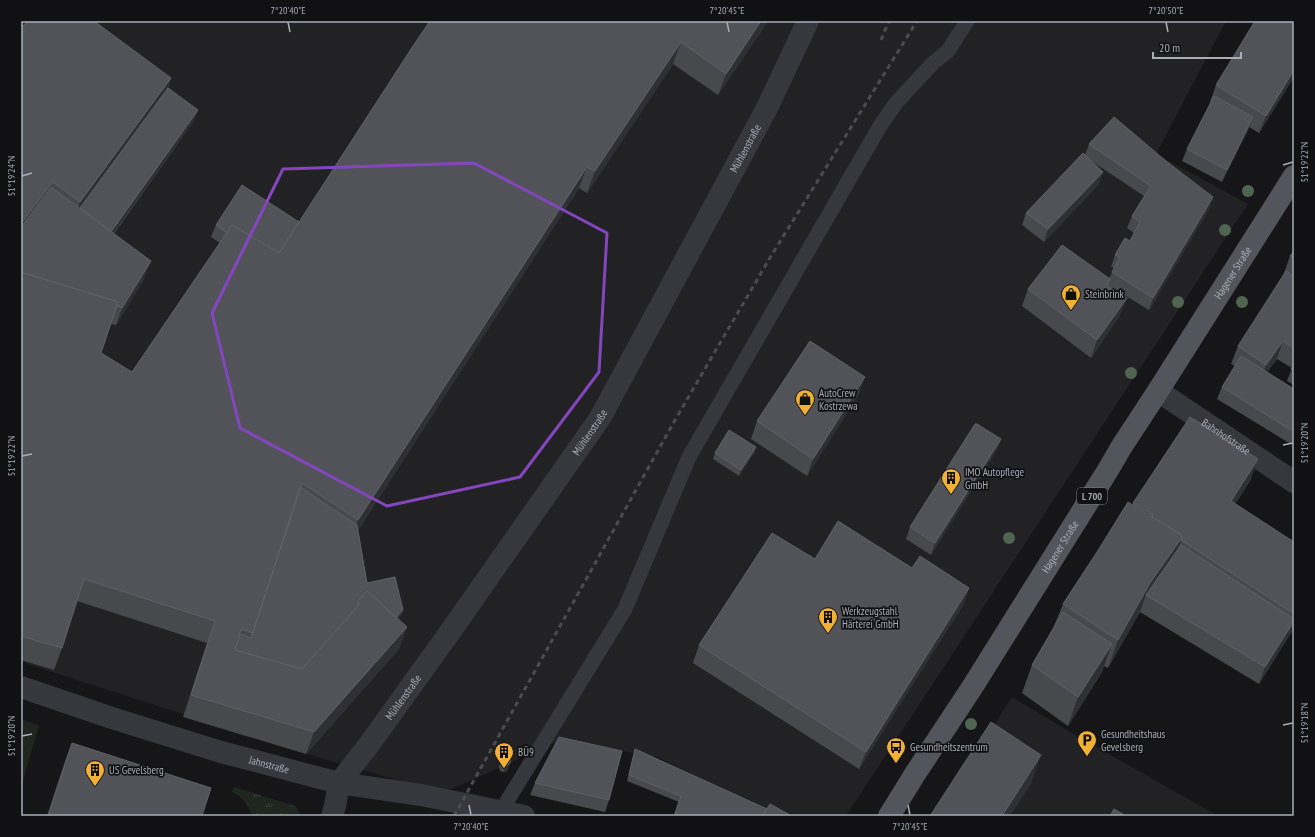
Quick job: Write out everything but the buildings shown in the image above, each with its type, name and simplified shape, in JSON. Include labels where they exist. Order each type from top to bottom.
[{"type":"main road","name":"Hagener Straße","points":[[889,816],[973,686],[1122,446],[1290,190]]},
{"type":"street","name":"Mühlenstraße","points":[[338,783],[368,746],[446,638],[600,418],[767,108],[808,21]]},
{"type":"street","name":"Bahnhofstraße","points":[[1158,391],[1294,482]]},
{"type":"street","name":"Jahnstraße","points":[[21,687],[112,718],[221,752],[338,783],[421,795],[524,816]]},
{"type":"street","points":[[332,816],[338,783]]},
{"type":"lane","points":[[501,811],[625,609],[689,457],[880,126],[896,102],[933,63],[948,51],[967,21]]},
{"type":"highlighted area","points":[[474,163],[607,233],[599,372],[520,477],[387,506],[240,428],[212,313],[283,169]]},
{"type":"shaded area","points":[[21,21],[1226,21],[1156,154],[1248,204],[846,816],[776,816],[657,757],[560,740],[443,793],[317,757],[21,662]]},
{"type":"shaded area","points":[[1012,697],[1072,733],[1218,816],[935,816]]},
{"type":"green space","points":[[21,719],[39,726],[21,787]]},
{"type":"green space","points":[[234,787],[295,806],[300,816],[252,816],[245,802],[232,792]]},
{"type":"railway","points":[[881,40],[889,21]]},
{"type":"railway","points":[[454,816],[675,420],[771,256],[917,21]]},
{"type":"place","name":"Steinbrink","points":[[1071,311]]},
{"type":"place","name":"AutoCrew Kostrzewa","points":[[805,416]]},
{"type":"place","name":"IMO Autopflege GmbH","points":[[951,495]]},
{"type":"place","name":"Werkzeugstahl Härterei GmbH","points":[[828,634]]},
{"type":"place","name":"Gesundheitshaus Gevelsberg","points":[[1087,757]]},
{"type":"place","name":"Gesundheitszentrum","points":[[896,764]]},
{"type":"place","name":"BÜ9","points":[[504,769]]},
{"type":"place","name":"US Gevelsberg","points":[[95,787]]}]
